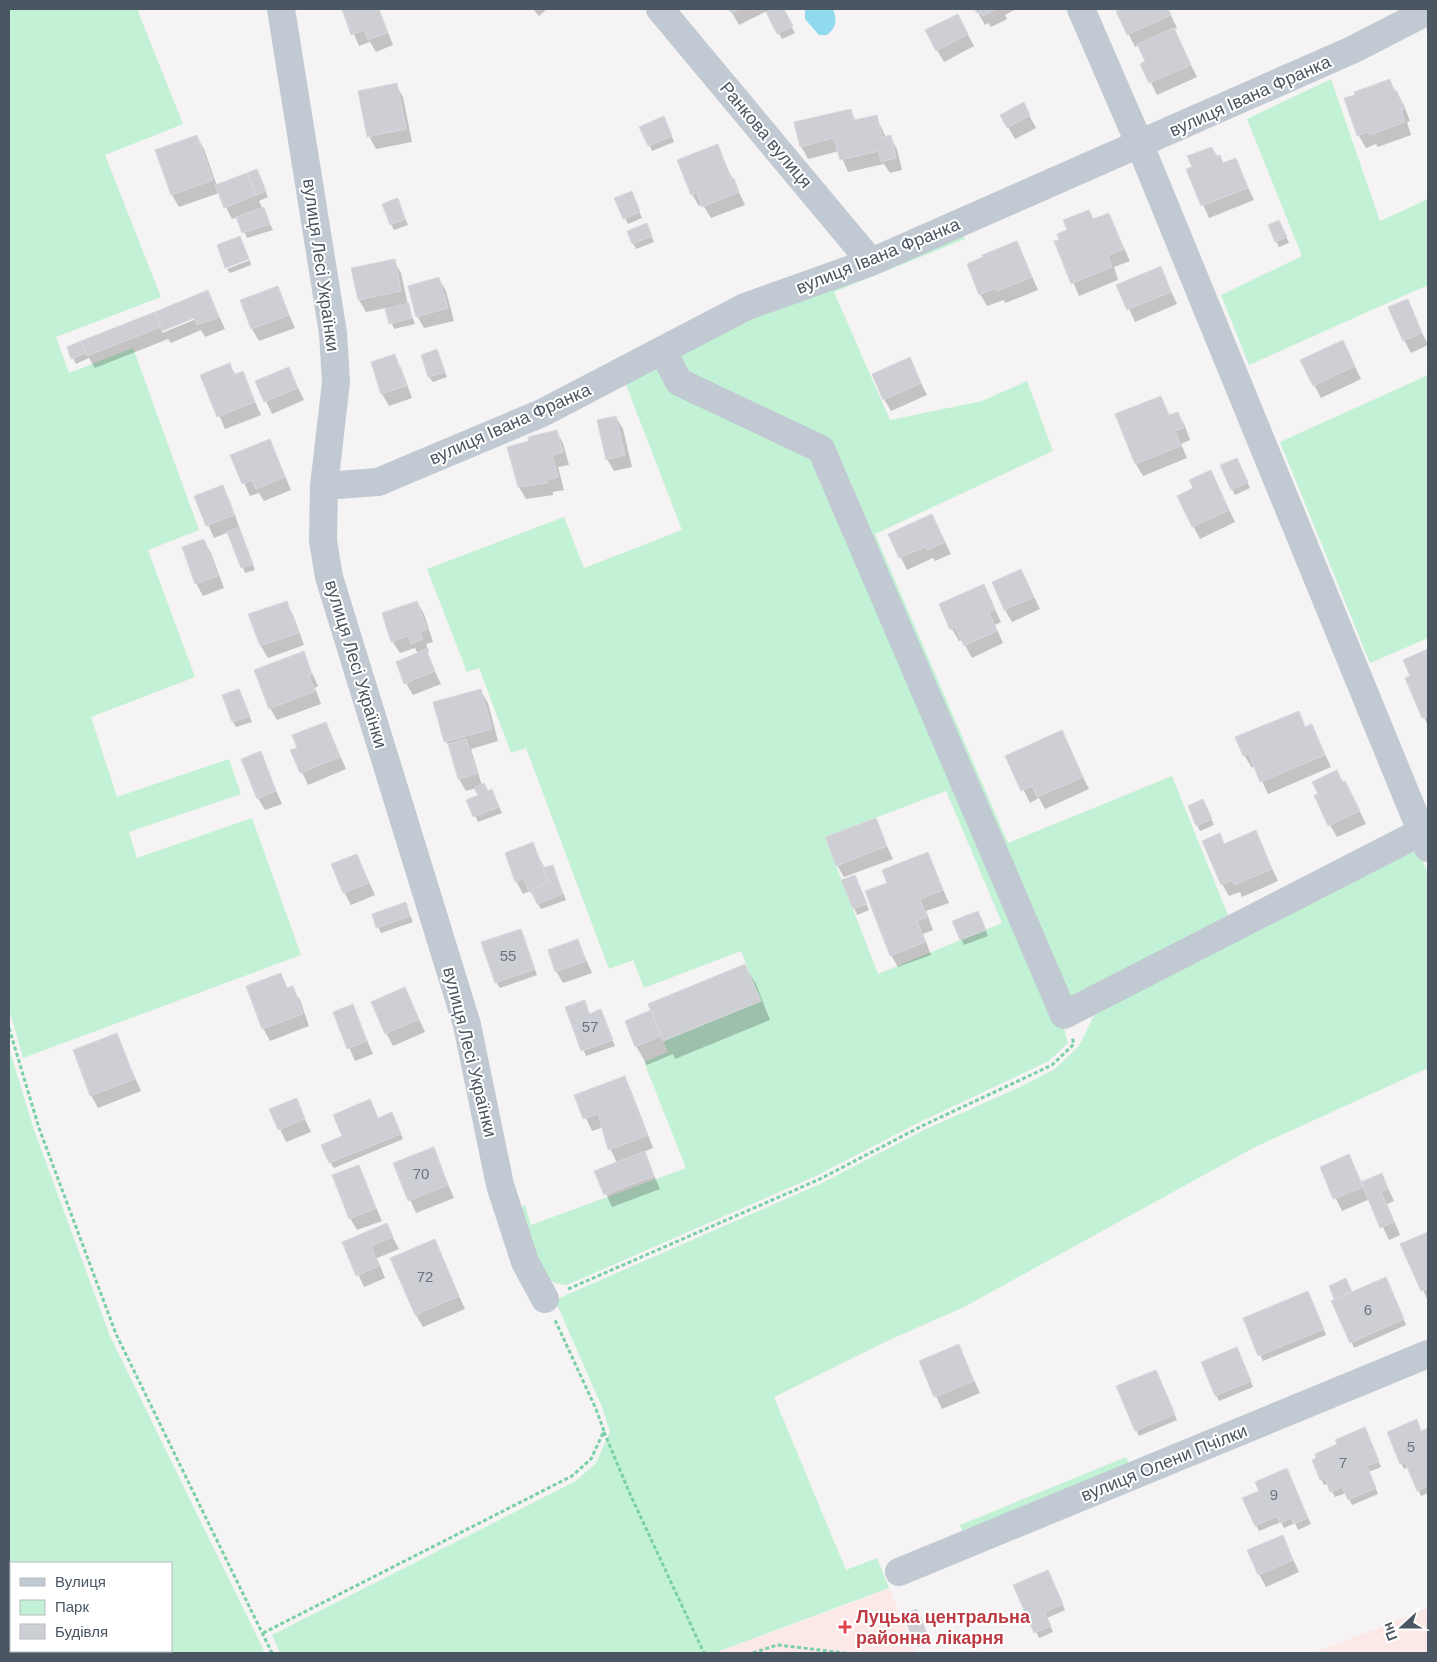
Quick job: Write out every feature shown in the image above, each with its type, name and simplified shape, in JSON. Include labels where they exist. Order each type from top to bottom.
[{"type":"street","name":"вулиця Лесі Українки","points":[[281,9],[333,333],[336,382],[324,486],[324,541],[329,576],[467,1026],[500,1184],[525,1262],[545,1299]]},
{"type":"street","name":"Ранкова вулиця","points":[[660,9],[871,262]]},
{"type":"street","points":[[662,350],[679,382],[821,449],[1064,1014],[1426,841],[1140,145],[1082,9]]},
{"type":"street","name":"вулиця Івана Франка","points":[[324,486],[378,482],[542,413],[745,306],[871,262],[1352,50],[1428,11]]},
{"type":"street","name":"вулиця Олени Пчілки","points":[[899,1572],[1428,1354]]},
{"type":"path","points":[[704,1653],[630,1494],[596,1409],[545,1299],[818,1180],[922,1126],[1052,1065],[1074,1044],[1064,1014]]},
{"type":"path","points":[[9,1028],[39,1128],[116,1334],[272,1653]]},
{"type":"path","points":[[263,1633],[572,1476],[591,1459],[604,1431]]},
{"type":"path","points":[[753,1653],[776,1645],[845,1653]]},
{"type":"shaded area","name":"Луцька центральна районна лікарня","points":[[889,1588],[915,1653],[714,1653],[858,1601]]},
{"type":"shaded area","points":[[1428,1608],[1428,1653],[1313,1653],[1363,1634]]},
{"type":"green space","points":[[9,9],[137,9],[183,124],[105,155],[161,297],[56,337],[69,373],[133,348],[199,530],[148,550],[195,677],[91,717],[117,797],[229,759],[241,794],[129,832],[137,858],[252,818],[301,955],[23,1058],[9,1009]]},
{"type":"green space","points":[[1331,79],[1380,221],[1428,199],[1428,285],[1249,365],[1221,295],[1302,256],[1247,119]]},
{"type":"green space","points":[[962,233],[965,239],[834,292],[890,420],[982,401],[1027,381],[1053,451],[875,534],[1008,843],[1172,776],[1230,920],[1069,1003],[828,443],[685,376],[672,352],[748,312]]},
{"type":"green space","points":[[657,359],[815,456],[1063,1025],[1068,1043],[1049,1061],[920,1122],[816,1176],[567,1285],[555,1283],[541,1274],[516,1210],[525,1205],[531,1225],[686,1168],[644,1062],[668,1052],[663,1041],[760,1001],[741,951],[644,988],[633,960],[609,969],[526,748],[511,753],[479,668],[467,672],[427,569],[564,517],[584,568],[682,530],[623,377]],"holes":[[[946,791],[1002,923],[878,974],[825,837]]]},
{"type":"green space","points":[[1428,375],[1428,638],[1370,663],[1280,442]]},
{"type":"green space","points":[[1416,844],[1428,874],[1428,1068],[1253,1148],[964,1307],[889,1340],[774,1397],[846,1570],[877,1558],[889,1588],[714,1653],[280,1653],[272,1635],[576,1481],[596,1463],[610,1432],[602,1407],[555,1300],[820,1184],[924,1130],[1018,1088],[1055,1069],[1079,1046],[1098,1007]]},
{"type":"green space","points":[[9,1048],[34,1130],[110,1336],[265,1653],[9,1653]]},
{"type":"green space","points":[[1126,1457],[1131,1470],[965,1538],[960,1525]]},
{"type":"water","points":[[805,9],[833,9],[835,20],[833,29],[827,35],[819,35],[805,19]]},
{"type":"building","points":[[342,9],[378,9],[387,33],[368,40],[364,30],[351,35]]},
{"type":"building","points":[[729,9],[740,9],[731,13]]},
{"type":"building","points":[[773,9],[784,9],[793,26],[777,34],[766,12]]},
{"type":"building","points":[[974,9],[996,9],[983,16]]},
{"type":"building","points":[[1122,9],[1168,9],[1171,15],[1127,35],[1116,11]]},
{"type":"building","points":[[958,14],[968,34],[936,51],[925,30]]},
{"type":"building","points":[[1174,28],[1191,65],[1149,83],[1140,64],[1145,61],[1137,44]]},
{"type":"building","points":[[1390,79],[1394,92],[1397,91],[1404,109],[1401,110],[1405,122],[1370,135],[1368,132],[1357,136],[1344,98],[1355,95],[1354,92]]},
{"type":"building","points":[[397,83],[406,129],[367,137],[358,91]]},
{"type":"building","points":[[1024,102],[1030,115],[1007,128],[1000,115]]},
{"type":"building","points":[[851,109],[854,120],[877,115],[882,137],[891,135],[896,158],[881,162],[879,151],[840,160],[834,138],[800,147],[794,122]]},
{"type":"building","points":[[664,116],[672,136],[648,146],[639,127]]},
{"type":"building","points":[[197,135],[213,180],[171,195],[155,150]]},
{"type":"building","points":[[718,144],[731,179],[734,178],[739,192],[702,207],[697,192],[691,195],[677,160]]},
{"type":"building","points":[[1212,147],[1216,157],[1220,155],[1223,163],[1236,158],[1248,188],[1201,206],[1186,169],[1192,167],[1187,156]]},
{"type":"building","points":[[257,169],[266,191],[256,195],[247,173]]},
{"type":"building","points":[[247,173],[256,195],[224,208],[215,185]]},
{"type":"building","points":[[632,191],[640,212],[623,219],[614,198]]},
{"type":"building","points":[[398,198],[405,219],[390,225],[382,204]]},
{"type":"building","points":[[264,207],[270,224],[242,233],[236,217]]},
{"type":"building","points":[[1089,210],[1093,219],[1109,213],[1124,249],[1108,255],[1112,267],[1071,284],[1054,241],[1059,240],[1057,234],[1067,230],[1063,220]]},
{"type":"building","points":[[1279,220],[1287,237],[1275,242],[1268,225]]},
{"type":"building","points":[[647,223],[652,236],[632,244],[627,231]]},
{"type":"building","points":[[240,236],[249,259],[225,268],[217,245]]},
{"type":"building","points":[[1017,241],[1032,277],[997,291],[996,288],[979,295],[967,264],[983,257],[982,255]]},
{"type":"building","points":[[395,259],[401,291],[358,300],[351,268]]},
{"type":"building","points":[[1161,266],[1171,292],[1127,310],[1116,285]]},
{"type":"building","points":[[439,277],[448,308],[416,317],[408,286]]},
{"type":"building","points":[[278,286],[289,315],[251,329],[240,300]]},
{"type":"building","points":[[208,290],[219,317],[197,325],[194,318],[162,331],[155,312]]},
{"type":"building","points":[[1408,299],[1422,333],[1403,341],[1388,307]]},
{"type":"building","points":[[409,303],[412,318],[389,324],[385,309]]},
{"type":"building","points":[[155,312],[161,327],[87,356],[81,341]]},
{"type":"building","points":[[1343,340],[1355,366],[1313,386],[1300,360]]},
{"type":"building","points":[[81,341],[86,353],[71,359],[67,347]]},
{"type":"building","points":[[437,349],[445,372],[428,377],[421,355]]},
{"type":"building","points":[[395,354],[406,386],[381,394],[371,362]]},
{"type":"building","points":[[910,357],[921,383],[883,400],[872,374]]},
{"type":"building","points":[[230,363],[234,375],[243,371],[255,402],[217,417],[200,375]]},
{"type":"building","points":[[289,367],[298,388],[264,402],[255,381]]},
{"type":"building","points":[[1161,396],[1169,415],[1178,412],[1184,428],[1175,431],[1181,446],[1135,464],[1115,414]]},
{"type":"building","points":[[616,416],[625,455],[606,460],[597,420]]},
{"type":"building","points":[[557,430],[563,452],[552,455],[558,477],[547,480],[547,483],[518,487],[507,447],[529,441],[528,437]]},
{"type":"building","points":[[270,439],[285,477],[256,489],[252,480],[242,484],[230,455]]},
{"type":"building","points":[[1237,458],[1248,482],[1231,490],[1220,465]]},
{"type":"building","points":[[1211,470],[1229,510],[1192,527],[1177,496],[1193,488],[1189,480]]},
{"type":"building","points":[[223,485],[234,515],[206,526],[194,496]]},
{"type":"building","points":[[932,514],[945,542],[927,550],[925,547],[899,558],[888,534]]},
{"type":"building","points":[[239,527],[253,564],[241,568],[227,532]]},
{"type":"building","points":[[204,539],[218,576],[195,584],[182,547]]},
{"type":"building","points":[[1021,569],[1034,597],[1004,610],[992,582]]},
{"type":"building","points":[[984,584],[995,609],[989,612],[997,631],[964,646],[955,627],[950,630],[939,604]]},
{"type":"building","points":[[287,601],[298,633],[260,646],[248,614]]},
{"type":"building","points":[[417,601],[427,629],[420,632],[423,639],[411,644],[408,636],[391,642],[382,613]]},
{"type":"building","points":[[426,649],[435,671],[404,684],[396,662]]},
{"type":"building","points":[[1428,649],[1428,716],[1422,718],[1405,678],[1410,676],[1403,660]]},
{"type":"building","points":[[304,651],[312,674],[309,675],[315,691],[269,709],[254,670]]},
{"type":"building","points":[[239,689],[250,716],[232,722],[222,695]]},
{"type":"building","points":[[481,689],[492,729],[444,742],[433,702]]},
{"type":"building","points":[[1299,711],[1305,727],[1312,724],[1325,755],[1260,782],[1249,754],[1243,756],[1235,737]]},
{"type":"building","points":[[326,722],[340,757],[300,773],[290,750],[297,748],[292,735]]},
{"type":"building","points":[[1062,730],[1083,777],[1037,797],[1032,786],[1021,791],[1005,756]]},
{"type":"building","points":[[466,739],[477,774],[458,779],[448,744]]},
{"type":"building","points":[[261,751],[276,791],[257,799],[241,759]]},
{"type":"building","points":[[1337,770],[1342,782],[1345,781],[1360,811],[1328,826],[1314,795],[1318,794],[1312,782]]},
{"type":"building","points":[[484,783],[488,791],[492,789],[499,807],[473,817],[466,800],[478,795],[474,788]]},
{"type":"building","points":[[1203,799],[1212,819],[1196,826],[1188,806]]},
{"type":"building","points":[[876,818],[887,846],[836,866],[825,837]]},
{"type":"building","points":[[1256,830],[1272,869],[1234,885],[1232,880],[1221,885],[1202,841],[1220,833],[1224,844]]},
{"type":"building","points":[[533,842],[548,882],[528,890],[524,879],[515,882],[505,853]]},
{"type":"building","points":[[928,852],[943,890],[920,899],[927,917],[917,921],[925,942],[890,956],[865,891],[887,883],[882,870]]},
{"type":"building","points":[[357,854],[369,883],[343,893],[331,864]]},
{"type":"building","points":[[553,865],[563,894],[537,904],[531,889],[548,882],[543,868]]},
{"type":"building","points":[[855,875],[867,904],[853,909],[841,880]]},
{"type":"building","points":[[406,902],[410,916],[376,928],[372,914]]},
{"type":"building","points":[[978,911],[986,930],[960,940],[952,921]]},
{"type":"building","points":[[521,929],[535,969],[495,983],[481,942]]},
{"type":"building","points":[[578,939],[586,961],[555,972],[548,950]]},
{"type":"building","points":[[745,964],[761,1001],[663,1041],[648,1004]]},
{"type":"building","points":[[281,973],[287,988],[293,986],[303,1014],[262,1029],[246,986]]},
{"type":"building","points":[[405,987],[419,1019],[385,1034],[371,1002]]},
{"type":"building","points":[[585,1000],[589,1014],[601,1009],[613,1040],[581,1051],[565,1007]]},
{"type":"building","points":[[353,1004],[367,1041],[347,1049],[333,1012]]},
{"type":"building","points":[[651,1010],[661,1036],[635,1047],[625,1021]]},
{"type":"building","points":[[117,1033],[135,1079],[90,1096],[73,1050]]},
{"type":"building","points":[[625,1076],[647,1136],[608,1150],[598,1114],[583,1119],[574,1095]]},
{"type":"building","points":[[297,1098],[305,1119],[278,1130],[269,1109]]},
{"type":"building","points":[[370,1099],[378,1118],[392,1112],[401,1134],[329,1163],[321,1145],[342,1136],[333,1115]]},
{"type":"building","points":[[434,1147],[448,1185],[408,1201],[393,1163]]},
{"type":"building","points":[[645,1151],[654,1176],[604,1195],[594,1171]]},
{"type":"building","points":[[1349,1154],[1363,1187],[1333,1199],[1320,1167]]},
{"type":"building","points":[[359,1165],[376,1208],[349,1219],[332,1175]]},
{"type":"building","points":[[1382,1173],[1388,1189],[1381,1192],[1394,1222],[1380,1228],[1361,1182]]},
{"type":"building","points":[[387,1223],[393,1237],[371,1246],[379,1266],[356,1276],[342,1242]]},
{"type":"building","points":[[1428,1232],[1428,1288],[1421,1291],[1400,1244]]},
{"type":"building","points":[[435,1239],[459,1296],[415,1315],[390,1258]]},
{"type":"building","points":[[1386,1277],[1404,1319],[1350,1343],[1331,1301]]},
{"type":"building","points":[[1346,1278],[1352,1292],[1334,1299],[1329,1286]]},
{"type":"building","points":[[1308,1291],[1324,1329],[1258,1356],[1243,1318]]},
{"type":"building","points":[[959,1344],[974,1381],[934,1397],[919,1361]]},
{"type":"building","points":[[1237,1347],[1251,1381],[1215,1396],[1201,1362]]},
{"type":"building","points":[[1156,1370],[1175,1414],[1135,1431],[1116,1386]]},
{"type":"building","points":[[1417,1419],[1421,1431],[1428,1428],[1428,1486],[1417,1491],[1405,1462],[1400,1464],[1387,1432]]},
{"type":"building","points":[[1365,1427],[1379,1461],[1367,1466],[1376,1488],[1348,1500],[1342,1487],[1330,1492],[1325,1478],[1320,1480],[1312,1460],[1316,1458],[1315,1454],[1337,1444],[1335,1440]]},
{"type":"building","points":[[1287,1468],[1308,1518],[1294,1524],[1291,1518],[1280,1523],[1277,1516],[1255,1526],[1242,1498],[1259,1491],[1255,1482]]},
{"type":"building","points":[[1283,1535],[1293,1560],[1258,1575],[1247,1550]]},
{"type":"building","points":[[1048,1570],[1063,1604],[1045,1612],[1051,1626],[1034,1633],[1013,1585]]},
{"type":"building","points":[[917,1609],[928,1636],[914,1642],[903,1614]]},
{"type":"place","name":"Луцька центральна районна лікарня","points":[[845,1627]]}]
